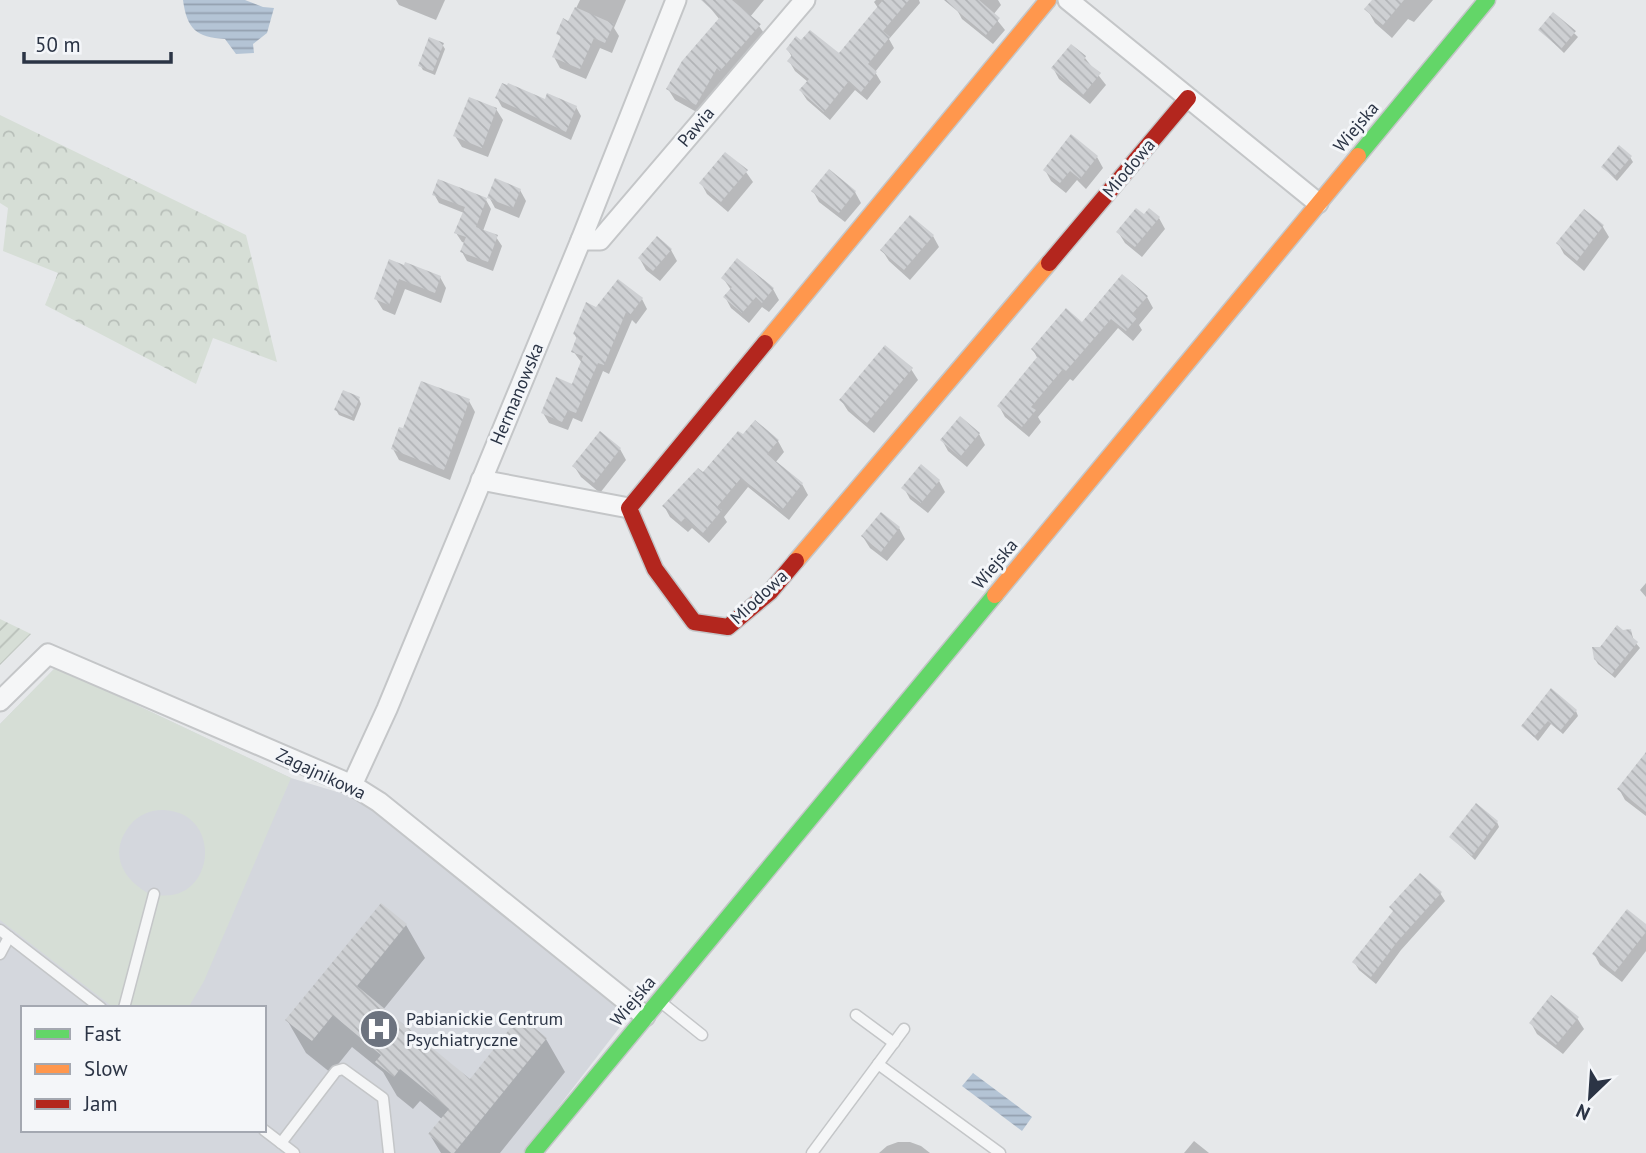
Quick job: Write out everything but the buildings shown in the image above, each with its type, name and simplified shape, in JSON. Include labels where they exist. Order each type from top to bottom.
[{"type":"street","name":"Hermanowska","points":[[352,785],[387,709],[581,240],[676,0]]},
{"type":"street","name":"Pawia","points":[[581,240],[600,240],[805,0]]},
{"type":"street","points":[[481,480],[629,508],[1048,0]]},
{"type":"street","points":[[1068,0],[1318,203]]},
{"type":"street","name":"Wiejska","points":[[533,1153],[1487,0]]},
{"type":"street","name":"Miodowa","points":[[629,508],[655,569],[694,622],[728,627],[770,592],[1188,98]]},
{"type":"street","name":"Zagajnikowa","points":[[0,701],[48,654],[352,785],[379,802],[645,1016]]},
{"type":"lane","points":[[125,1006],[154,894]]},
{"type":"lane","points":[[0,930],[99,1006]]},
{"type":"lane","points":[[0,954],[9,937]]},
{"type":"lane","points":[[659,1000],[702,1035]]},
{"type":"lane","points":[[856,1015],[894,1042]]},
{"type":"lane","points":[[812,1153],[904,1029]]},
{"type":"lane","points":[[878,1064],[1000,1153]]},
{"type":"lane","points":[[281,1143],[336,1071],[343,1069],[383,1098],[389,1153]]},
{"type":"lane","points":[[266,1132],[295,1153]]},
{"type":"shaded area","points":[[56,667],[291,778],[357,798],[622,1011],[626,1019],[523,1153],[0,1153],[0,724]]},
{"type":"green space","points":[[0,115],[246,235],[277,362],[213,338],[196,384],[45,305],[58,273],[3,251],[8,208],[0,203]]},
{"type":"green space","points":[[0,619],[31,634],[0,665]]},
{"type":"green space","points":[[56,667],[291,778],[204,981],[189,1006],[129,1006],[158,895],[177,894],[191,886],[201,872],[205,857],[203,840],[196,826],[183,815],[164,810],[146,813],[131,824],[120,844],[119,854],[125,872],[132,881],[150,894],[119,1006],[111,1006],[0,920],[0,724]]},
{"type":"water","points":[[183,0],[245,0],[274,8],[267,33],[253,44],[254,53],[236,54],[225,39],[207,36],[190,25]]},
{"type":"water","points":[[973,1073],[1032,1117],[1022,1131],[962,1086]]},
{"type":"traffic: fast","points":[[1358,156],[1487,0]]},
{"type":"traffic: fast","points":[[533,1153],[995,595]]},
{"type":"traffic: slow","points":[[765,343],[1048,0]]},
{"type":"traffic: slow","points":[[995,595],[1358,156]]},
{"type":"traffic: slow","points":[[796,561],[1049,263]]},
{"type":"traffic: jam","points":[[1049,263],[1188,98]]},
{"type":"traffic: jam","points":[[765,343],[629,508],[655,569],[694,622],[728,627],[770,592],[796,561]]},
{"type":"place","name":"Pabianickie Centrum Psychiatryczne","points":[[379,1029]]}]
